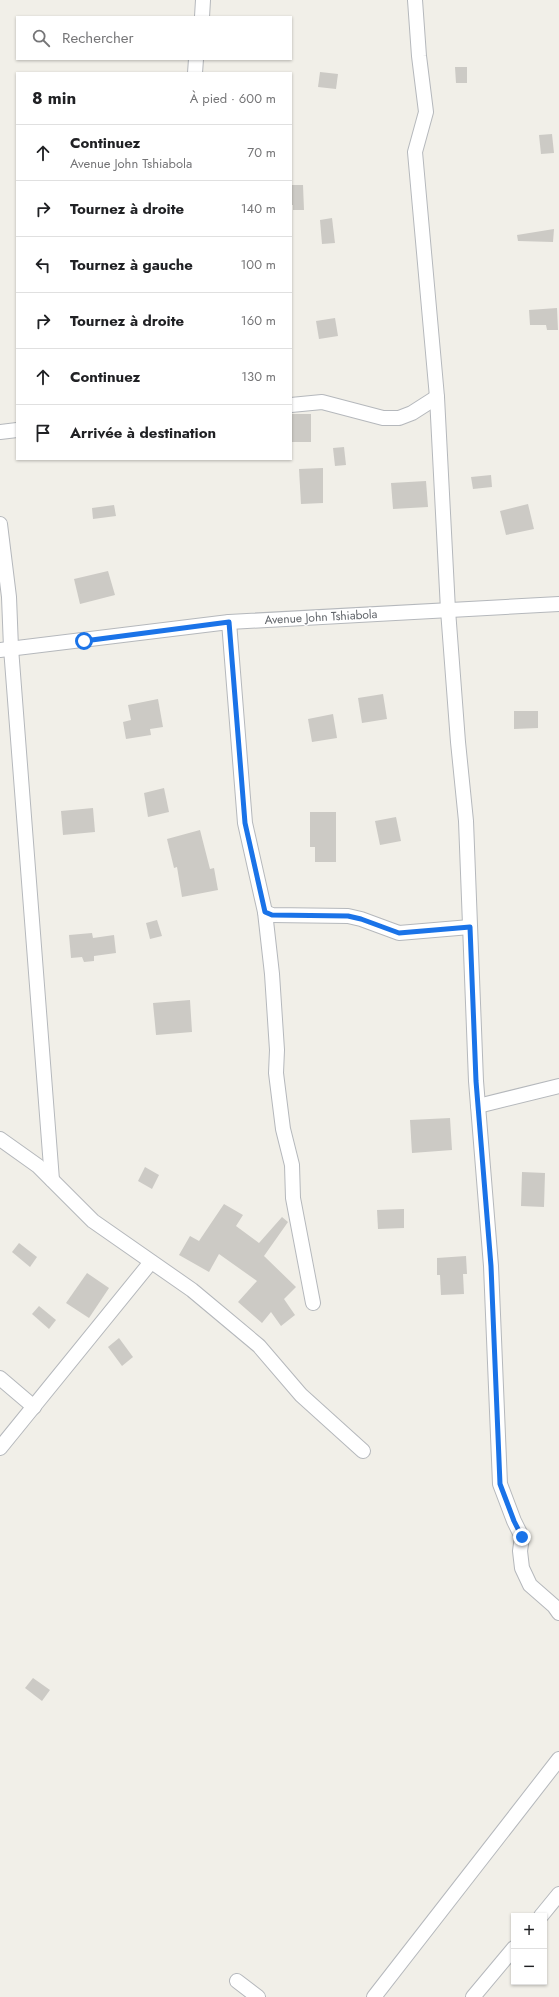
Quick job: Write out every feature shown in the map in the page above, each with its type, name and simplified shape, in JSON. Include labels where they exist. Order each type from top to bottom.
[{"type":"street","points":[[202,16],[203,0]]},
{"type":"street","points":[[415,0],[419,56],[426,112],[415,152],[437,397],[448,610],[458,742],[466,821],[478,1106],[491,1266],[500,1484],[514,1521],[522,1537],[520,1551],[525,1574],[530,1584],[559,1613]]},
{"type":"street","points":[[195,72],[196,60]]},
{"type":"street","points":[[292,405],[322,402],[335,404],[352,411],[383,418],[399,418],[412,413],[437,397]]},
{"type":"street","points":[[0,432],[16,430]]},
{"type":"street","points":[[0,524],[9,597],[6,649],[52,1180]]},
{"type":"street","name":"Avenue John Tshiabola","points":[[6,649],[84,641],[229,622],[559,604]]},
{"type":"street","points":[[229,622],[245,823],[265,912],[272,974],[277,1050],[276,1073],[283,1129],[292,1165],[293,1198],[313,1303]]},
{"type":"street","points":[[265,912],[272,915],[348,916],[361,919],[399,933],[470,927]]},
{"type":"street","points":[[478,1106],[559,1086]]},
{"type":"street","points":[[0,1139],[38,1166],[92,1222],[192,1290],[259,1346],[301,1395],[363,1451]]},
{"type":"street","points":[[0,1448],[151,1262]]},
{"type":"street","points":[[0,1378],[34,1407]]},
{"type":"street","points":[[374,1997],[559,1759]]},
{"type":"street","points":[[543,1913],[559,1894]]},
{"type":"street","points":[[473,1997],[513,1949]]},
{"type":"street","points":[[237,1981],[258,1997]]},
{"type":"building","points":[[455,67],[467,67],[467,83],[456,83]]},
{"type":"building","points":[[320,72],[338,74],[336,89],[318,87]]},
{"type":"building","points":[[552,134],[554,153],[541,154],[539,135]]},
{"type":"building","points":[[292,185],[303,185],[304,210],[293,210]]},
{"type":"building","points":[[332,218],[335,243],[322,244],[320,220]]},
{"type":"building","points":[[554,229],[553,242],[518,241],[517,235]]},
{"type":"building","points":[[557,308],[558,330],[547,330],[546,325],[530,325],[529,310]]},
{"type":"building","points":[[335,318],[338,336],[319,339],[316,321]]},
{"type":"building","points":[[292,414],[311,414],[311,442],[292,442]]},
{"type":"building","points":[[344,447],[346,465],[335,466],[333,448]]},
{"type":"building","points":[[323,468],[323,503],[301,504],[299,469]]},
{"type":"building","points":[[491,475],[492,487],[473,489],[471,477]]},
{"type":"building","points":[[426,481],[428,507],[393,509],[391,483]]},
{"type":"building","points":[[528,504],[534,529],[506,535],[500,511]]},
{"type":"building","points":[[114,505],[116,516],[93,519],[92,508]]},
{"type":"building","points":[[108,571],[115,595],[80,604],[74,579]]},
{"type":"building","points":[[383,694],[387,719],[362,723],[358,698]]},
{"type":"building","points":[[158,699],[163,727],[150,729],[151,735],[126,739],[123,722],[131,720],[128,705]]},
{"type":"building","points":[[514,711],[538,711],[538,728],[514,729]]},
{"type":"building","points":[[333,714],[337,738],[312,742],[308,719]]},
{"type":"building","points":[[164,788],[169,812],[148,817],[144,793]]},
{"type":"building","points":[[93,808],[95,832],[63,835],[61,811]]},
{"type":"building","points":[[310,812],[336,812],[336,862],[315,862],[315,847],[310,847]]},
{"type":"building","points":[[396,817],[401,841],[380,845],[375,821]]},
{"type":"building","points":[[200,830],[210,869],[214,868],[218,890],[182,897],[177,867],[174,868],[167,839]]},
{"type":"building","points":[[157,920],[162,936],[150,939],[146,923]]},
{"type":"building","points":[[92,933],[93,938],[114,935],[116,953],[94,956],[94,961],[84,962],[82,957],[71,958],[69,935]]},
{"type":"building","points":[[190,1000],[192,1032],[156,1035],[153,1003]]},
{"type":"building","points":[[450,1118],[452,1150],[412,1153],[410,1120]]},
{"type":"building","points":[[145,1167],[159,1175],[152,1189],[138,1181]]},
{"type":"building","points":[[522,1172],[545,1173],[544,1207],[521,1206]]},
{"type":"building","points":[[224,1204],[243,1215],[236,1226],[259,1243],[282,1217],[288,1222],[264,1256],[296,1287],[284,1299],[295,1315],[281,1326],[271,1312],[262,1323],[238,1302],[257,1281],[219,1254],[209,1272],[179,1255],[190,1236],[199,1241]]},
{"type":"building","points":[[404,1209],[404,1228],[378,1229],[377,1210]]},
{"type":"building","points":[[19,1243],[37,1257],[30,1267],[12,1252]]},
{"type":"building","points":[[466,1256],[467,1274],[463,1274],[464,1294],[441,1295],[440,1275],[437,1275],[437,1258]]},
{"type":"building","points":[[87,1273],[109,1288],[89,1318],[66,1303]]},
{"type":"building","points":[[39,1306],[56,1320],[49,1329],[32,1314]]},
{"type":"building","points":[[119,1338],[133,1357],[122,1366],[108,1347]]},
{"type":"building","points":[[33,1678],[50,1690],[42,1701],[25,1688]]},
{"type":"route","points":[[84,641],[229,622],[245,823],[265,912],[272,915],[348,916],[361,919],[399,933],[470,927],[476,1081],[491,1266],[500,1484],[514,1521],[522,1537]]}]
